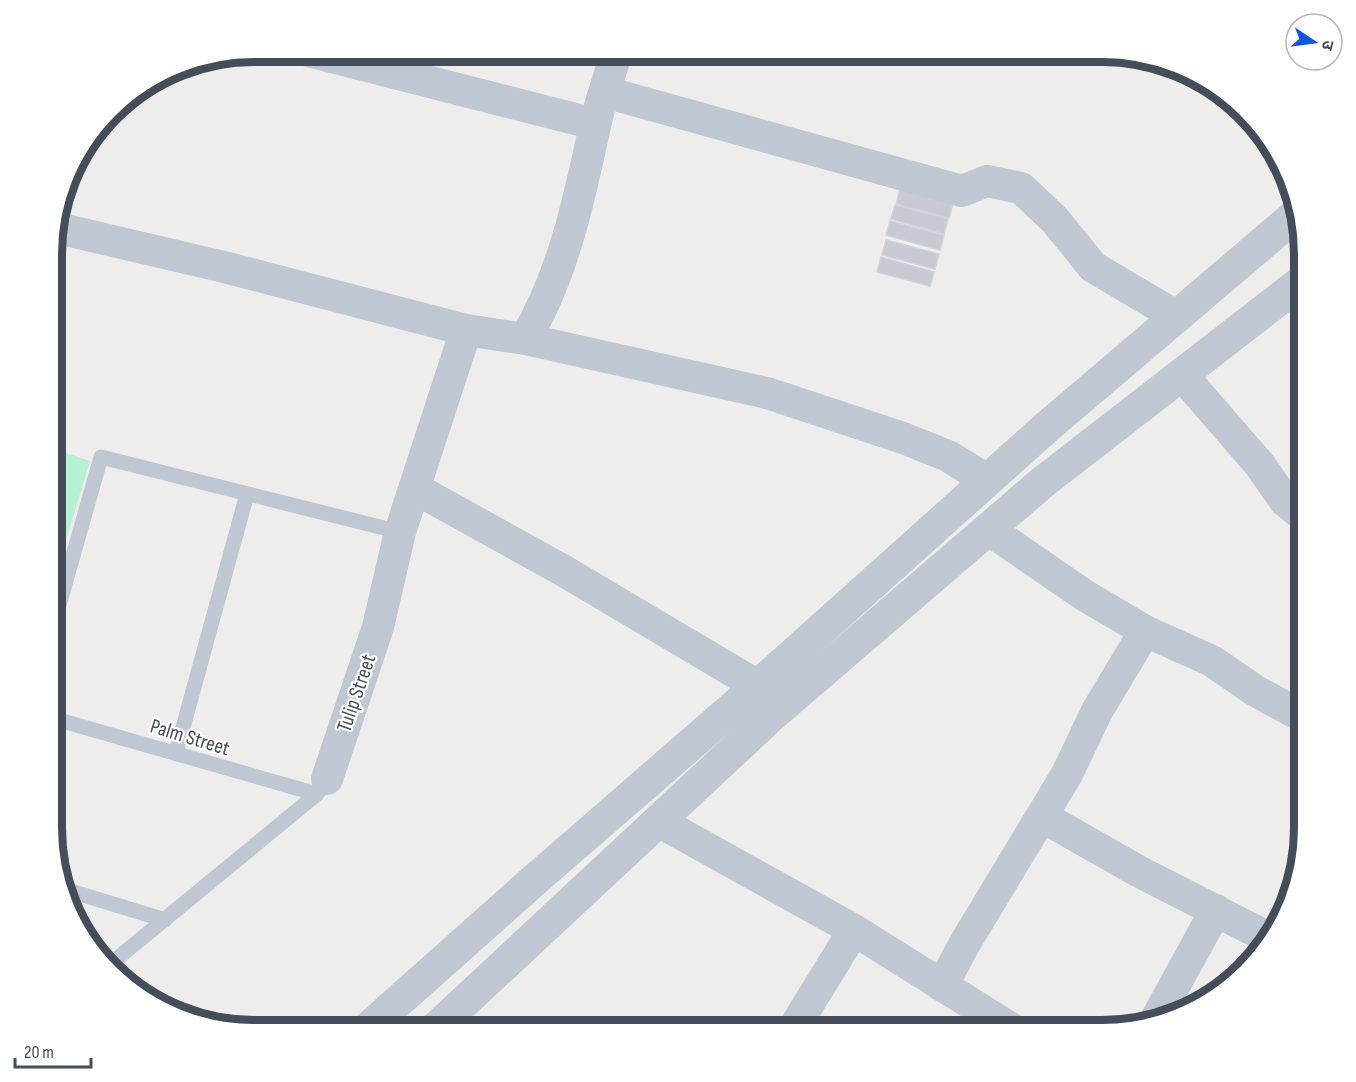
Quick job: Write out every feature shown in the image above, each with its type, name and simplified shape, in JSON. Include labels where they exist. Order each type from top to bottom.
[{"type":"street","points":[[351,62],[595,124]]},
{"type":"street","points":[[525,339],[545,305],[565,247],[588,165],[595,124],[614,62]]},
{"type":"street","points":[[605,92],[962,191],[987,181],[1022,188],[1055,220],[1093,267],[1176,316]]},
{"type":"street","points":[[377,1020],[758,686],[987,480],[1291,219]]},
{"type":"street","points":[[63,229],[224,267],[466,330],[525,339],[767,393],[930,448],[948,456],[987,480]]},
{"type":"street","points":[[445,1020],[771,716],[1043,482],[1294,288]]},
{"type":"street","name":"Tulip Street","points":[[322,787],[378,627],[400,532],[416,489],[466,330]]},
{"type":"street","points":[[1182,375],[1260,465],[1285,501],[1294,508]]},
{"type":"street","points":[[416,489],[564,571],[758,686],[771,716]]},
{"type":"street","points":[[988,529],[1084,595],[1145,631],[1212,662],[1254,690],[1294,712]]},
{"type":"street","points":[[942,986],[965,943],[1043,817],[1067,774],[1097,711],[1145,631]]},
{"type":"street","points":[[1043,817],[1138,871],[1262,934]]},
{"type":"street","points":[[658,821],[854,930],[997,1020]]},
{"type":"street","points":[[1160,1011],[1216,910]]},
{"type":"street","points":[[799,1020],[854,930]]},
{"type":"lane","points":[[62,596],[101,457],[400,532]]},
{"type":"lane","points":[[176,753],[247,494]]},
{"type":"lane","name":"Palm Street","points":[[62,721],[176,753],[322,787]]},
{"type":"lane","points":[[115,961],[322,787]]},
{"type":"lane","points":[[73,892],[165,920]]},
{"type":"green space","points":[[61,451],[90,461],[62,555]]},
{"type":"building","points":[[900,189],[953,203],[949,218],[896,204]]},
{"type":"building","points":[[895,205],[948,219],[944,234],[891,219]]},
{"type":"building","points":[[890,221],[944,235],[940,250],[886,235]]},
{"type":"building","points":[[886,240],[939,254],[935,269],[882,255]]},
{"type":"building","points":[[881,257],[934,272],[930,286],[877,272]]}]
